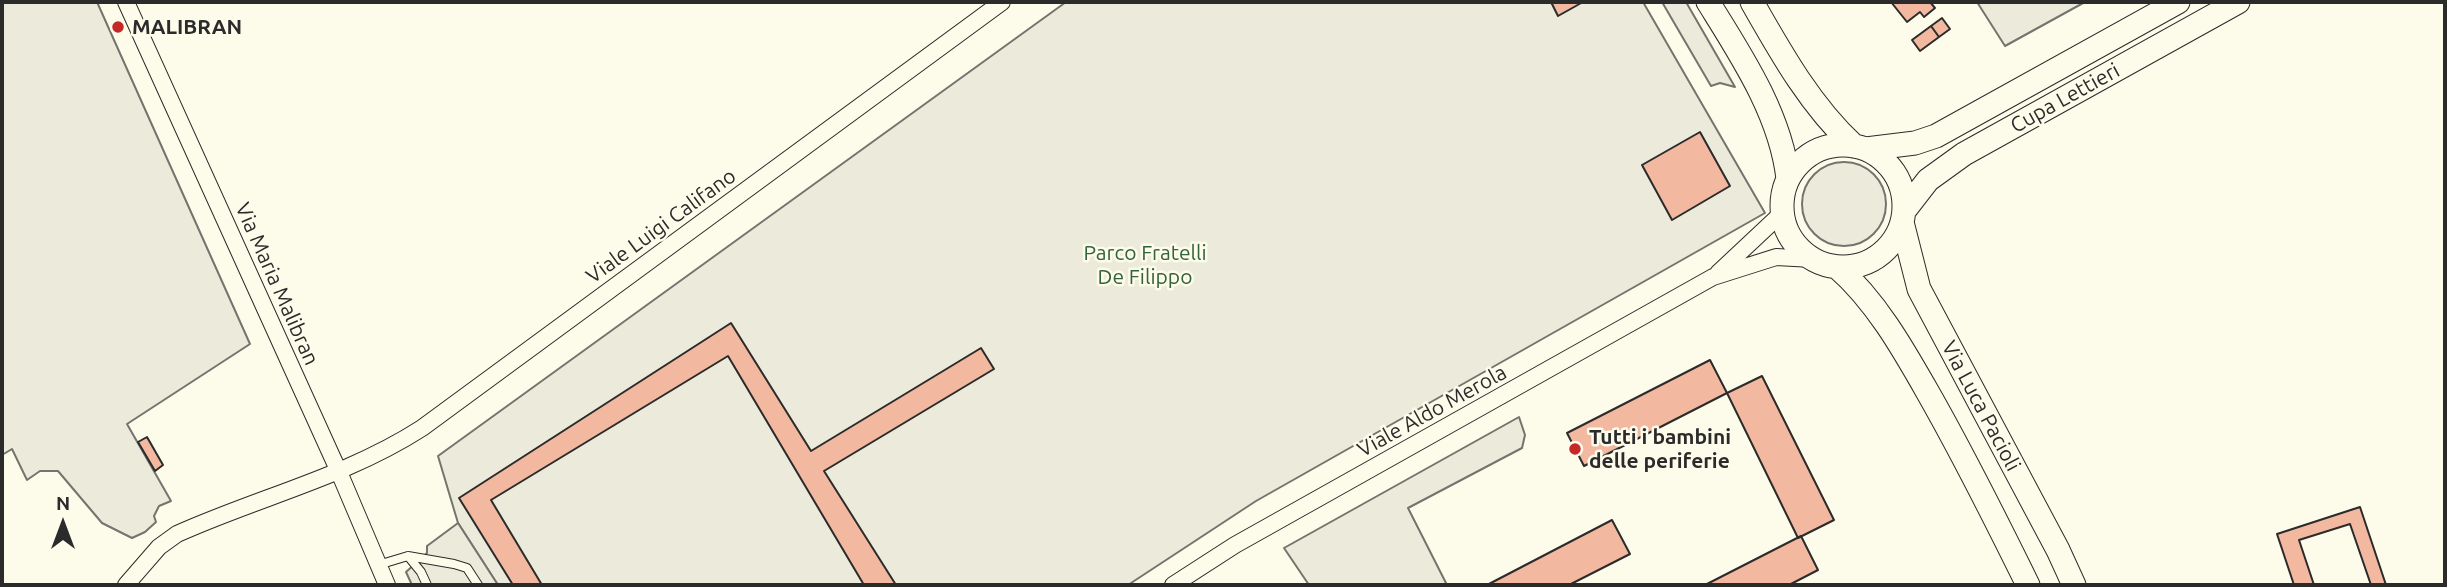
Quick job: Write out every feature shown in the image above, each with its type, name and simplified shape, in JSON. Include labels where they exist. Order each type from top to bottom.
[{"type":"main road","points":[[1708,2],[1758,87],[1783,152],[1788,179]]},
{"type":"main road","points":[[1752,2],[1789,66],[1816,105],[1836,129],[1891,167],[1904,196],[1903,217],[1891,244],[1872,260],[1837,267],[1813,259],[1798,247],[1787,232],[1782,213],[1783,195],[1788,179],[1797,166],[1816,152],[1838,145],[1860,147]]},
{"type":"main road","name":"Cupa Lettieri","points":[[1860,147],[1915,143],[1936,136],[2178,2]]},
{"type":"main road","name":"Cupa Lettieri","points":[[1903,217],[1928,180],[1964,155],[2238,2]]},
{"type":"main road","name":"Via Luca Pacioli","points":[[1903,217],[1919,289],[2074,585]]},
{"type":"main road","name":"Via Luca Pacioli","points":[[1837,267],[1855,282],[1909,358],[1951,432],[2028,585]]},
{"type":"street","name":"Via Maria Malibran","points":[[126,2],[339,472],[387,585]]},
{"type":"street","name":"Viale Luigi Califano","points":[[126,585],[159,547],[177,534],[339,472],[381,453],[422,428],[1002,2]]},
{"type":"street","name":"Viale Aldo Merola","points":[[1713,277],[1782,213]]},
{"type":"street","name":"Viale Aldo Merola","points":[[1173,585],[1235,545],[1713,277],[1776,257],[1813,259]]},
{"type":"lane","points":[[378,565],[408,556],[467,568],[478,585]]},
{"type":"lane","points":[[408,556],[421,572],[427,585]]},
{"type":"green space","points":[[2,2],[97,2],[250,344],[127,424],[171,501],[159,506],[154,516],[156,522],[145,532],[132,538],[102,523],[58,471],[40,471],[27,480],[12,449],[2,455]]},
{"type":"green space","name":"Parco Fratelli De Filippo","points":[[1066,2],[1643,2],[1765,213],[1256,501],[1128,585],[498,585],[458,523],[438,456]]},
{"type":"green space","points":[[1977,2],[2085,2],[2005,46]]},
{"type":"green space","points":[[1844,162],[1860,165],[1874,174],[1883,188],[1886,204],[1883,220],[1874,234],[1860,243],[1844,246],[1828,243],[1814,234],[1805,220],[1802,204],[1805,188],[1814,174],[1828,165]]},
{"type":"green space","points":[[1519,417],[1525,435],[1522,448],[1408,508],[1447,585],[1309,585],[1284,548]]},
{"type":"shaded area","points":[[1662,2],[1686,2],[1735,87],[1720,83],[1711,86]]},
{"type":"shaded area","points":[[458,523],[498,585],[412,585],[406,572],[427,553],[427,546]]},
{"type":"building","points":[[1551,2],[1583,2],[1558,16]]},
{"type":"building","points":[[1891,2],[1930,2],[1935,8],[1924,17],[1920,12],[1907,22]]},
{"type":"building","points":[[1942,18],[1950,29],[1939,37],[1931,26]]},
{"type":"building","points":[[1931,26],[1939,37],[1920,51],[1912,40]]},
{"type":"building","points":[[1700,132],[1730,186],[1672,220],[1642,165]]},
{"type":"building","points":[[731,323],[811,451],[981,348],[994,369],[824,471],[896,585],[864,585],[728,356],[491,500],[542,585],[513,585],[459,498]]},
{"type":"building","points":[[1710,360],[1727,393],[1584,466],[1567,433]]},
{"type":"building","points":[[1762,376],[1834,520],[1798,538],[1727,393]]},
{"type":"building","points":[[147,437],[163,465],[155,471],[138,442]]},
{"type":"building","points":[[2360,507],[2386,585],[2371,585],[2350,524],[2299,540],[2314,585],[2294,585],[2277,534]]},
{"type":"building","points":[[1612,520],[1630,554],[1569,585],[1487,585]]},
{"type":"building","points":[[1801,536],[1818,570],[1789,585],[1705,585]]},
{"type":"place","name":"MALIBRAN","points":[[118,27]]},
{"type":"place","name":"Tutti i bambini delle periferie","points":[[1575,449]]}]
